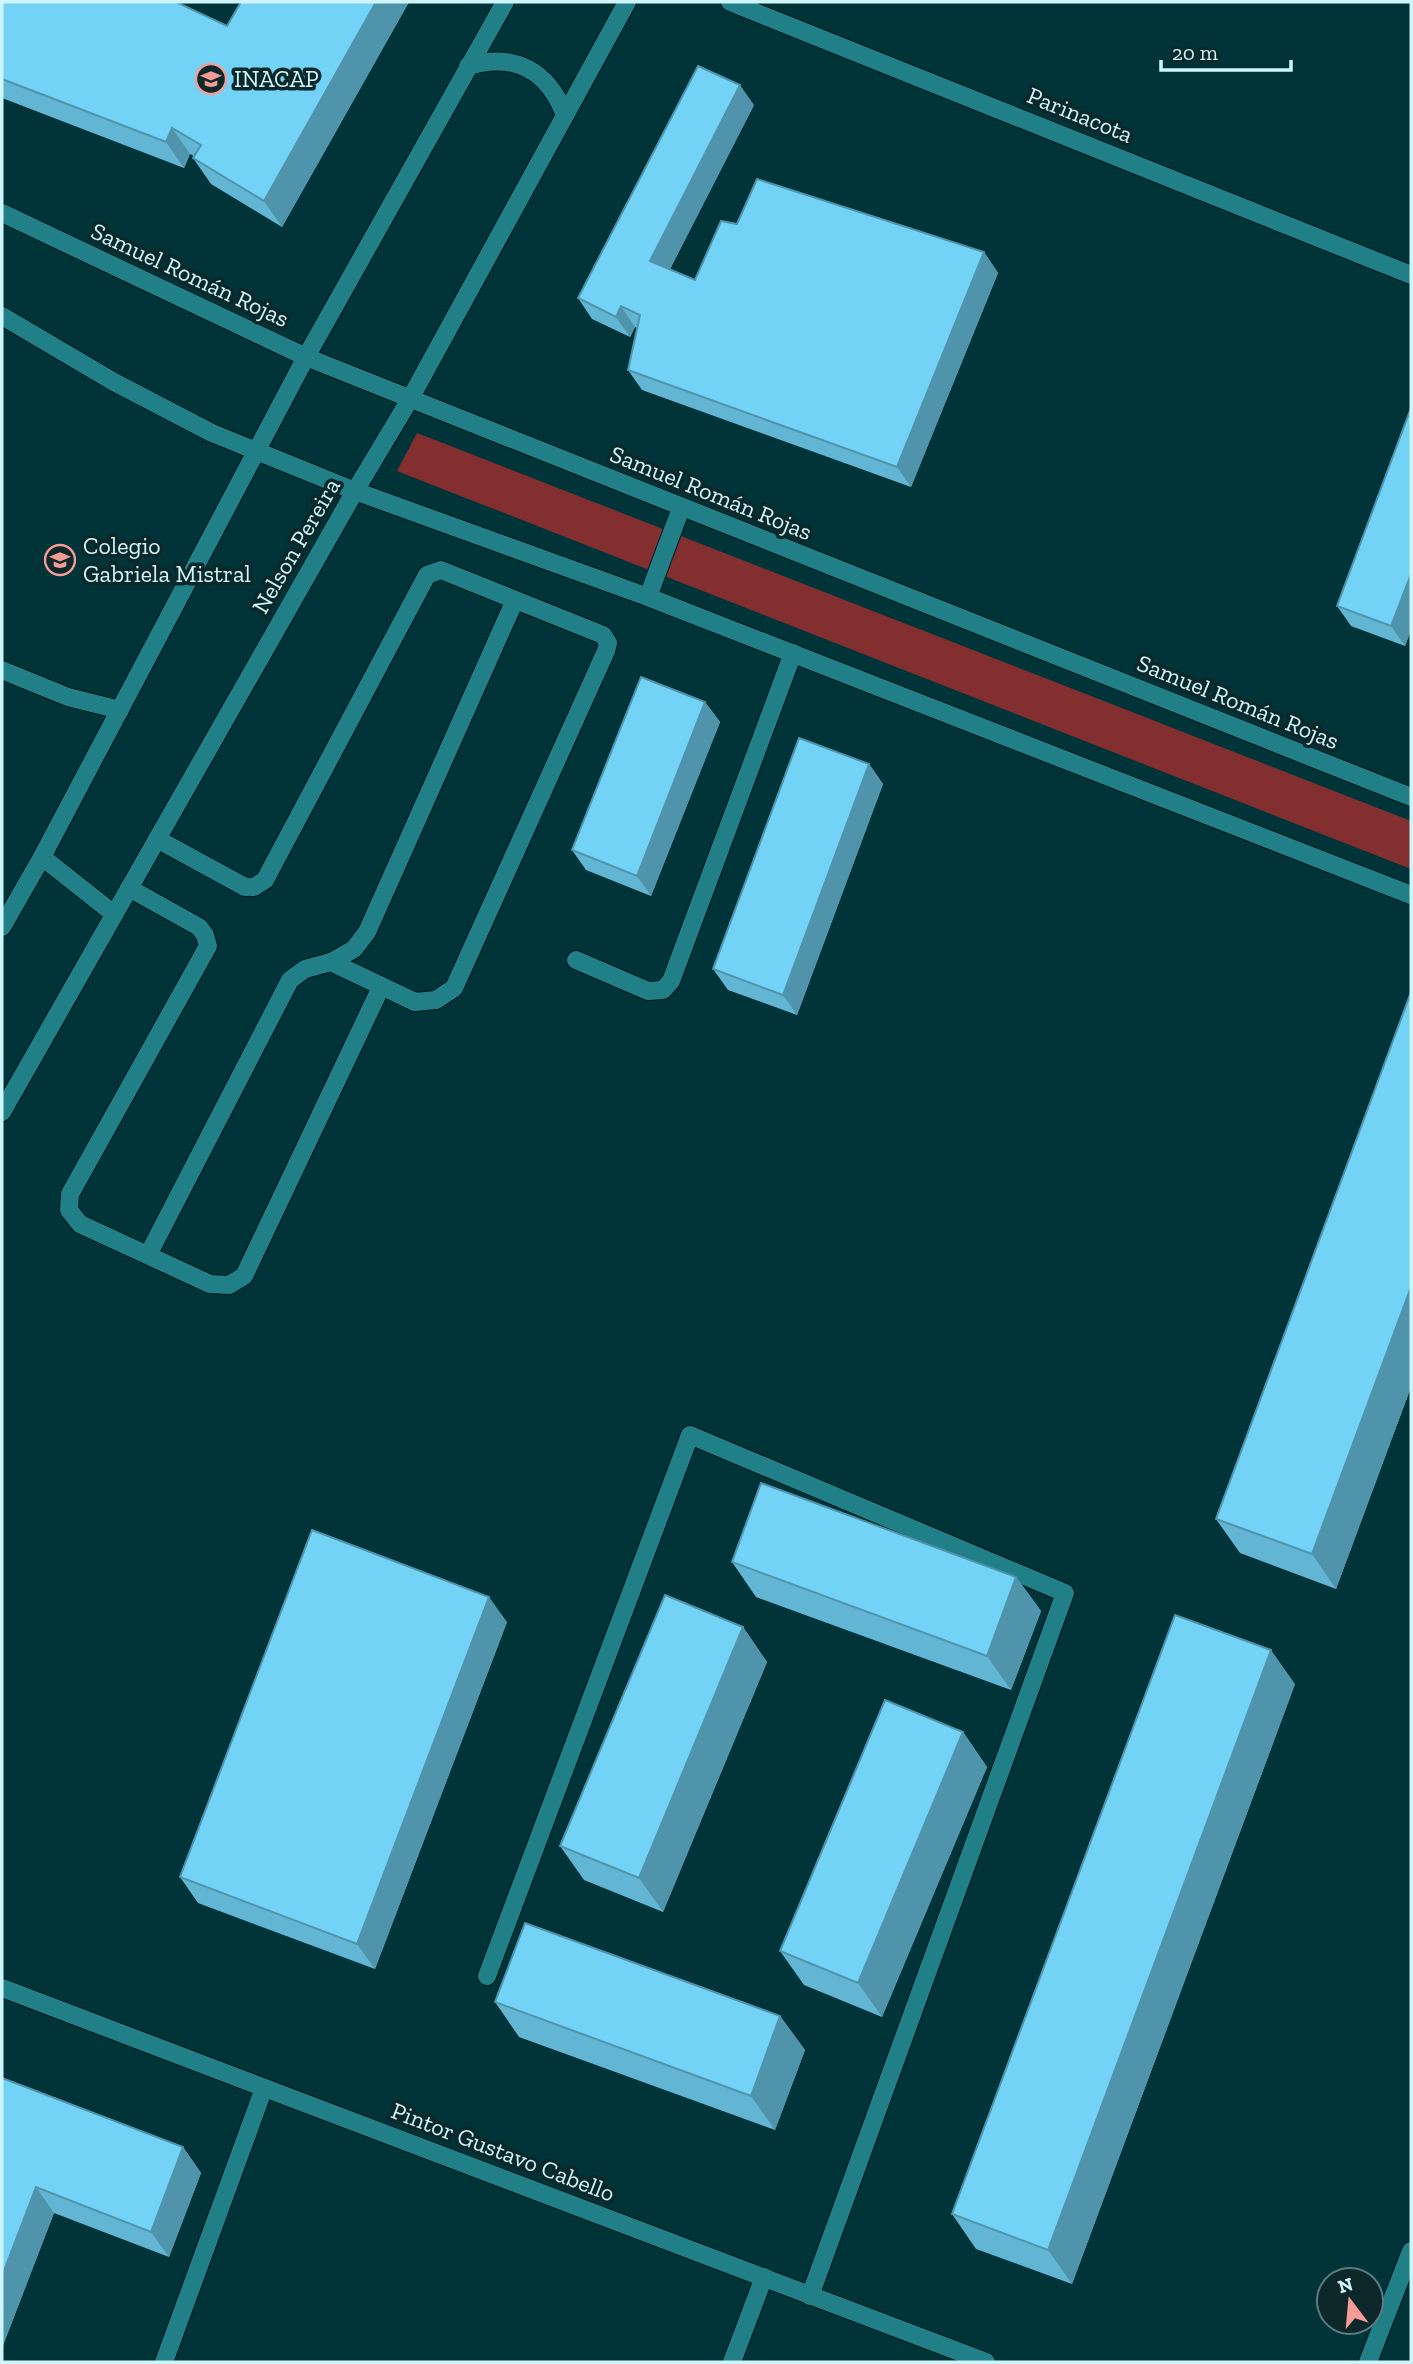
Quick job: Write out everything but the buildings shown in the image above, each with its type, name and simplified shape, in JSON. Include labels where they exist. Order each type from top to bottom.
[{"type":"street","points":[[4,918],[42,857],[306,357],[505,2]]},
{"type":"street","name":"Nelson Pereira","points":[[2,1112],[410,399],[627,2]]},
{"type":"street","name":"Parinacota","points":[[730,2],[1411,275]]},
{"type":"street","points":[[468,66],[484,61],[501,61],[532,70],[547,82],[559,98],[565,115]]},
{"type":"street","name":"Samuel Román Rojas","points":[[2,213],[306,357],[1411,797]]},
{"type":"street","points":[[2,316],[114,382],[212,433],[355,491],[648,597],[1411,895]]},
{"type":"street","points":[[648,597],[681,508]]},
{"type":"street","points":[[157,839],[244,887],[254,887],[265,880],[427,575],[441,570],[603,635],[608,643],[606,651],[454,988],[436,1000],[415,1002],[331,962]]},
{"type":"street","points":[[148,1255],[290,980],[305,969],[331,962],[354,949],[367,932],[515,600]]},
{"type":"street","points":[[576,960],[648,990],[663,990],[671,981],[793,653]]},
{"type":"street","points":[[2,670],[68,697],[120,710]]},
{"type":"street","points":[[42,857],[114,914]]},
{"type":"street","points":[[129,888],[199,927],[208,946],[70,1194],[69,1210],[80,1224],[211,1284],[229,1285],[244,1276],[381,988]]},
{"type":"street","points":[[487,1976],[690,1436],[1065,1593],[810,2296]]},
{"type":"street","name":"Pintor Gustavo Cabello","points":[[2,1988],[986,2362]]},
{"type":"street","points":[[164,2362],[264,2088]]},
{"type":"street","points":[[1368,2362],[1411,2251]]},
{"type":"street","points":[[732,2362],[764,2277]]},
{"type":"shaded area","points":[[417,433],[1411,821],[1411,869],[397,471]]},
{"type":"place","name":"INACAP","points":[[211,79]]},
{"type":"place","name":"Colegio Gabriela Mistral","points":[[60,560]]}]
